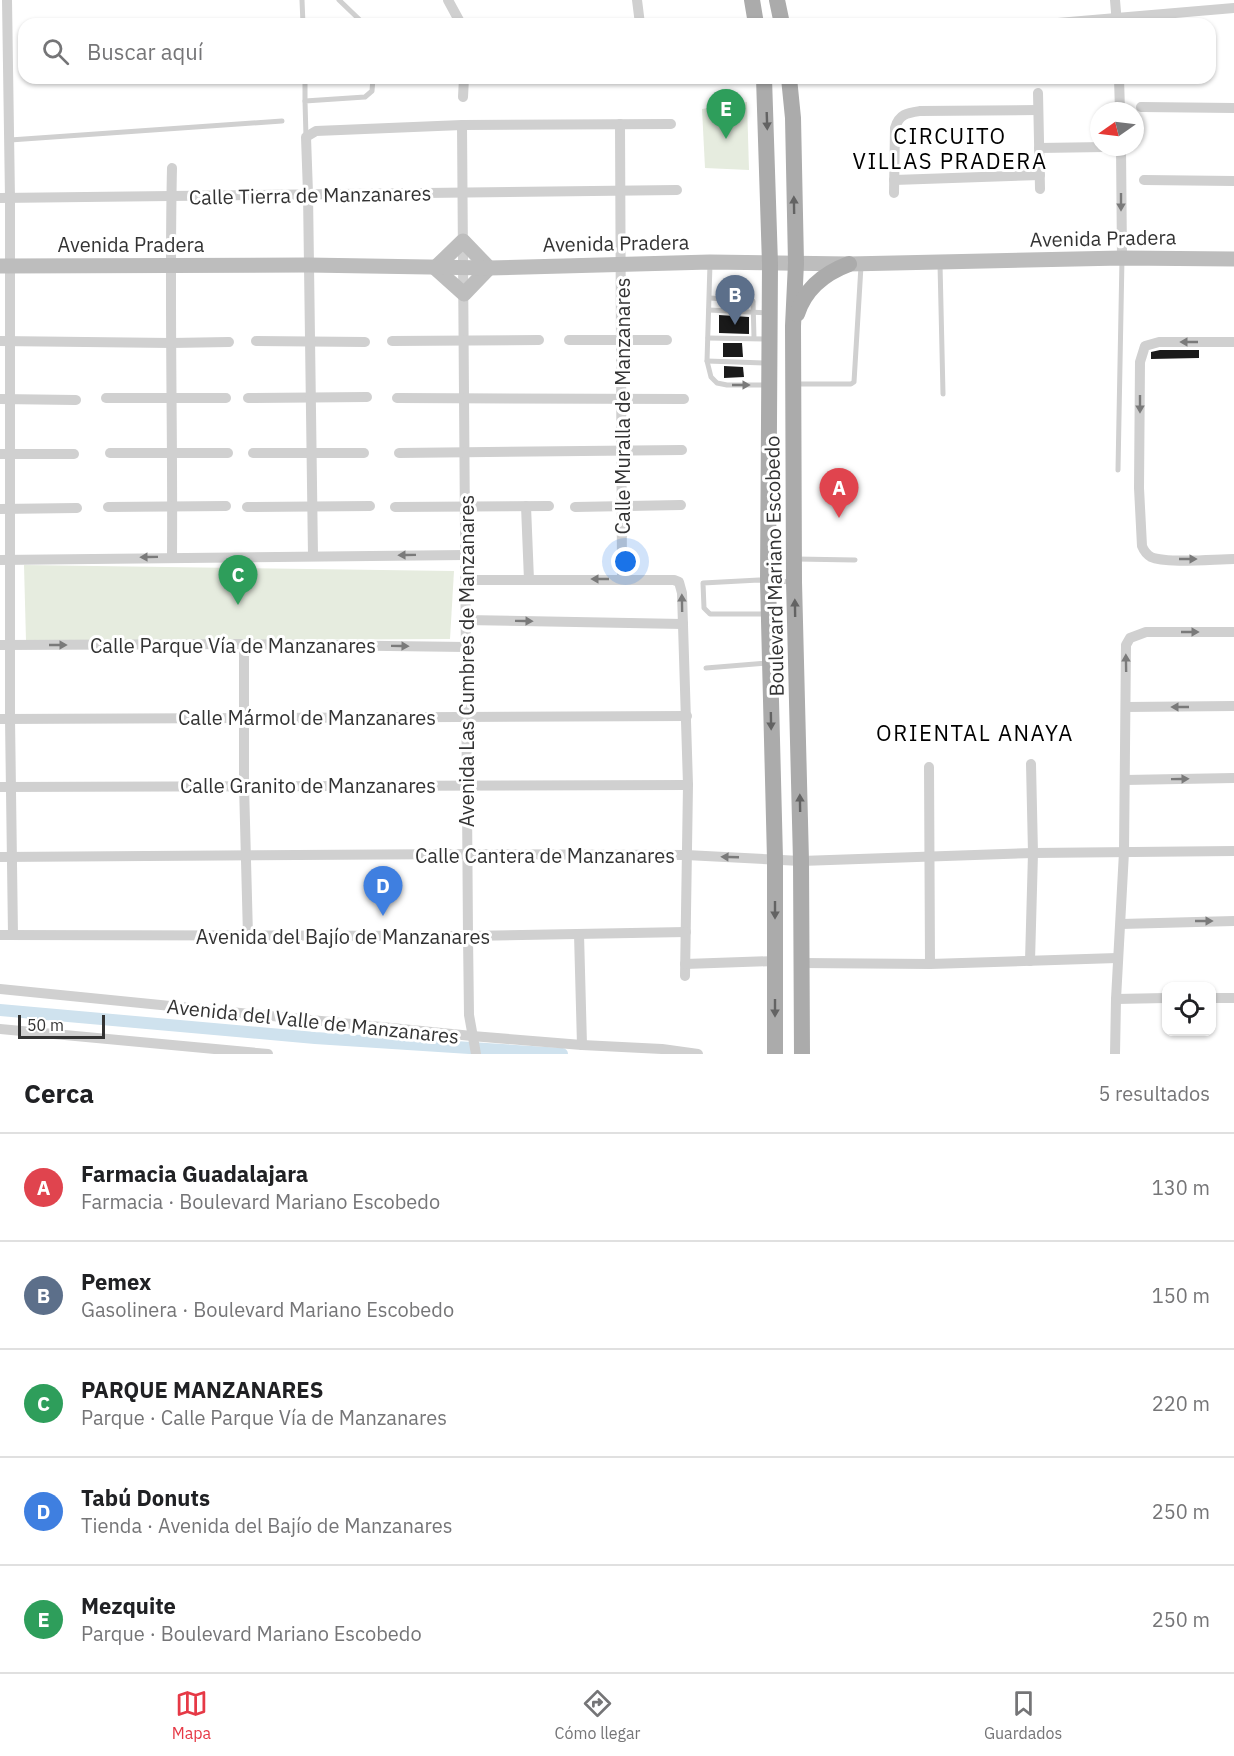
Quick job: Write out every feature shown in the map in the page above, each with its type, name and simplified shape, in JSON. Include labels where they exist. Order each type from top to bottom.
[{"type":"main road","points":[[752,0],[755,18]]},
{"type":"main road","points":[[777,0],[781,18]]},
{"type":"main road","name":"Boulevard Mariano Escobedo","points":[[764,84],[770,264],[762,312],[762,339],[770,363],[768,581],[775,859],[775,1054]]},
{"type":"main road","name":"Boulevard Mariano Escobedo","points":[[790,84],[793,118],[795,263],[793,326],[794,582],[801,861],[802,1054]]},
{"type":"main road","points":[[793,326],[806,293],[830,273],[855,264]]},
{"type":"street","points":[[7,0],[8,140],[5,198],[4,341],[5,719],[6,787],[12,857],[13,935]]},
{"type":"street","points":[[448,0],[458,18]]},
{"type":"street","points":[[636,0],[639,18]]},
{"type":"street","points":[[1114,0],[1117,18]]},
{"type":"street","points":[[1144,18],[1234,8]]},
{"type":"street","points":[[463,97],[464,84]]},
{"type":"street","points":[[1119,84],[1120,102]]},
{"type":"street","points":[[1038,93],[1040,189]]},
{"type":"street","points":[[1144,106],[1234,108]]},
{"type":"street","points":[[894,193],[894,128],[902,115],[920,111],[1038,110]]},
{"type":"street","name":"Calle Muralla de Manzanares","points":[[620,124],[622,579]]},
{"type":"street","points":[[313,556],[312,399],[305,133],[462,125],[671,124]]},
{"type":"street","name":"Avenida Las Cumbres de Manzanares","points":[[462,125],[469,1015],[476,1054]]},
{"type":"street","points":[[1039,148],[1090,147]]},
{"type":"street","points":[[1121,156],[1122,258]]},
{"type":"street","points":[[172,168],[172,557]]},
{"type":"street","points":[[894,180],[1040,175]]},
{"type":"street","points":[[1144,180],[1234,181]]},
{"type":"street","name":"Calle Tierra de Manzanares","points":[[5,198],[677,190]]},
{"type":"street","points":[[463,241],[489,268],[464,294],[435,268],[463,241]]},
{"type":"street","name":"Avenida Pradera","points":[[5,266],[308,265],[489,268],[710,262],[855,264],[1122,258],[1234,259]]},
{"type":"street","points":[[392,341],[539,340]]},
{"type":"street","points":[[569,340],[667,340]]},
{"type":"street","points":[[4,341],[229,342]]},
{"type":"street","points":[[256,341],[365,342]]},
{"type":"street","points":[[1234,342],[1159,342],[1145,346],[1140,362],[1139,477],[1141,537],[1145,552],[1150,556],[1164,559],[1234,559]]},
{"type":"street","points":[[106,398],[226,398]]},
{"type":"street","points":[[248,398],[367,398]]},
{"type":"street","points":[[397,398],[684,399]]},
{"type":"street","points":[[4,399],[76,400]]},
{"type":"street","points":[[399,453],[682,450]]},
{"type":"street","points":[[110,453],[228,453]]},
{"type":"street","points":[[253,453],[364,453]]},
{"type":"street","points":[[5,455],[74,454]]},
{"type":"street","points":[[575,507],[681,505]]},
{"type":"street","points":[[108,507],[226,506]]},
{"type":"street","points":[[247,507],[370,506]]},
{"type":"street","points":[[526,506],[530,580]]},
{"type":"street","points":[[395,507],[549,506]]},
{"type":"street","points":[[5,509],[77,508]]},
{"type":"street","points":[[5,560],[465,555]]},
{"type":"street","points":[[465,580],[622,579],[679,582],[682,593],[687,716],[685,976]]},
{"type":"street","points":[[465,620],[683,624]]},
{"type":"street","points":[[1115,1054],[1124,852],[1126,645],[1131,638],[1146,632],[1234,632]]},
{"type":"street","points":[[244,644],[244,785],[248,936]]},
{"type":"street","name":"Calle Parque Vía de Manzanares","points":[[5,645],[244,644],[466,647]]},
{"type":"street","points":[[1126,707],[1234,706]]},
{"type":"street","name":"Calle Mármol de Manzanares","points":[[5,719],[687,716]]},
{"type":"street","points":[[1030,961],[1033,853],[1031,764]]},
{"type":"street","points":[[929,767],[930,964]]},
{"type":"street","points":[[1125,780],[1234,778]]},
{"type":"street","name":"Calle Granito de Manzanares","points":[[6,787],[688,784]]},
{"type":"street","name":"Calle Cantera de Manzanares","points":[[0,857],[686,855],[801,861],[1033,853],[1234,851]]},
{"type":"street","points":[[1121,924],[1234,921]]},
{"type":"street","name":"Avenida del Bajío de Manzanares","points":[[0,935],[468,936],[686,932]]},
{"type":"street","points":[[579,934],[582,1045]]},
{"type":"street","points":[[802,963],[930,964],[1118,958]]},
{"type":"street","points":[[685,964],[776,961]]},
{"type":"street","name":"Avenida del Valle de Manzanares","points":[[0,989],[472,1038],[662,1049],[698,1054]]},
{"type":"street","points":[[1116,999],[1162,998]]},
{"type":"street","points":[[1216,998],[1234,998]]},
{"type":"street","points":[[0,1029],[268,1054]]},
{"type":"lane","points":[[302,0],[303,18]]},
{"type":"lane","points":[[339,0],[358,18]]},
{"type":"lane","points":[[304,84],[305,133]]},
{"type":"lane","points":[[305,102],[365,97],[372,92],[373,84]]},
{"type":"lane","points":[[8,140],[282,121]]},
{"type":"lane","points":[[1118,470],[1122,258]]},
{"type":"lane","points":[[710,262],[707,361],[711,377],[717,383],[770,384]]},
{"type":"lane","points":[[939,262],[943,394]]},
{"type":"lane","points":[[793,384],[853,384],[855,264]]},
{"type":"lane","points":[[710,298],[748,299],[753,301],[762,312]]},
{"type":"lane","points":[[709,310],[762,312]]},
{"type":"lane","points":[[708,338],[762,339]]},
{"type":"lane","points":[[707,361],[770,363]]},
{"type":"lane","points":[[795,559],[855,560]]},
{"type":"lane","points":[[769,614],[710,614],[704,608],[703,583],[794,582]]},
{"type":"lane","points":[[706,668],[770,663]]},
{"type":"shaded area","points":[[747,102],[749,170],[705,168],[702,109]]},
{"type":"shaded area","points":[[24,565],[454,571],[450,639],[26,641]]},
{"type":"building","points":[[749,288],[749,296],[718,294],[717,289]]},
{"type":"building","points":[[719,315],[749,317],[749,334],[719,333]]},
{"type":"building","points":[[723,343],[742,343],[743,357],[723,357]]},
{"type":"building","points":[[1199,350],[1199,358],[1151,359],[1151,352]]},
{"type":"building","points":[[724,366],[743,367],[744,377],[724,378]]},
{"type":"waterway","points":[[0,1010],[315,1038],[562,1054]]},
{"type":"place","name":"Mezquite","points":[[726,139]]},
{"type":"place","name":"Pemex","points":[[735,325]]},
{"type":"place","name":"Farmacia Guadalajara","points":[[839,518]]},
{"type":"place","name":"PARQUE MANZANARES","points":[[238,605]]},
{"type":"place","name":"Tabú Donuts","points":[[383,916]]},
{"type":"district","name":"CIRCUITO VILLAS PRADERA","points":[[950,148]]},
{"type":"district","name":"ORIENTAL ANAYA","points":[[975,732]]}]
